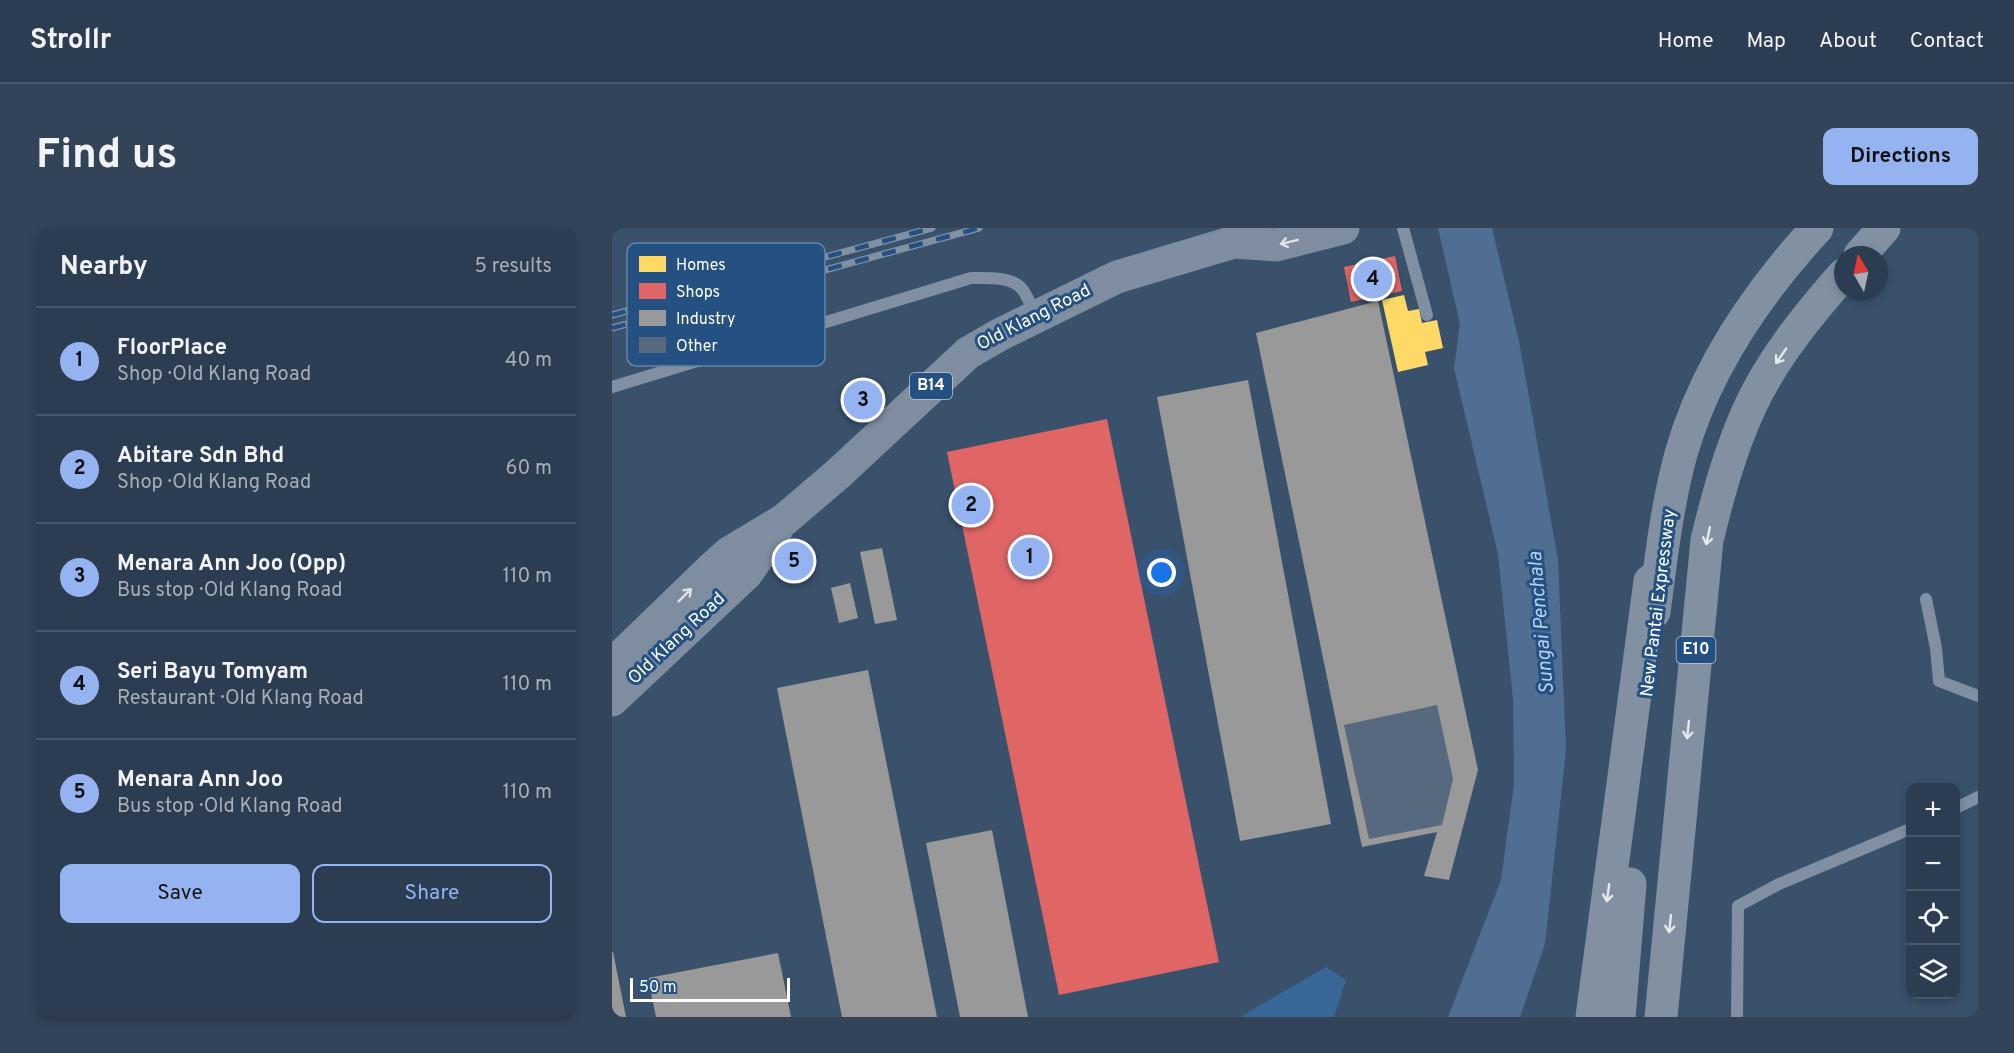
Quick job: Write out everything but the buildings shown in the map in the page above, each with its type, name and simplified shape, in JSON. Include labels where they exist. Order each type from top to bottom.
[{"type":"highway","name":"New Pantai Expressway","points":[[1619,1017],[1654,612],[1664,534],[1681,453],[1710,377],[1789,258],[1817,228]]},
{"type":"highway","points":[[1592,1017],[1657,532],[1674,456],[1701,388],[1741,311],[1762,279],[1797,250],[1836,228]]},
{"type":"highway","points":[[1868,246],[1884,228]]},
{"type":"highway","name":"E10","points":[[1661,1017],[1707,540],[1724,474],[1749,408],[1807,318],[1834,285]]},
{"type":"main road","name":"Old Klang Road","points":[[612,665],[729,553],[784,520],[968,352],[1117,277],[1242,235],[1276,245],[1343,228]]},
{"type":"main road","name":"Old Klang Road","points":[[612,700],[746,574],[784,520]]},
{"type":"main road","points":[[612,631],[662,619]]},
{"type":"lane","points":[[1403,228],[1427,315]]},
{"type":"lane","points":[[825,322],[971,278],[1008,281],[1021,287],[1036,316]]},
{"type":"lane","points":[[612,387],[681,366]]},
{"type":"lane","points":[[1926,599],[1936,648],[1939,681],[1978,696]]},
{"type":"lane","points":[[1960,806],[1978,797]]},
{"type":"lane","points":[[1737,1017],[1738,906],[1779,884],[1906,831]]},
{"type":"shaded area","points":[[1326,967],[1346,980],[1334,1017],[1240,1017]]},
{"type":"water","name":"Sungai Penchala","points":[[1438,228],[1492,228],[1519,341],[1558,560],[1566,750],[1545,944],[1520,1017],[1448,1017],[1501,880],[1514,784],[1513,699],[1498,554],[1454,368],[1460,324]]},
{"type":"railway","points":[[825,257],[932,228]]},
{"type":"railway","points":[[825,270],[979,228]]},
{"type":"railway","points":[[612,315],[627,311]]},
{"type":"railway","points":[[612,328],[627,324]]},
{"type":"place","name":"Seri Bayu Tomyam","points":[[1373,279]]},
{"type":"place","name":"Menara Ann Joo (Opp)","points":[[863,400]]},
{"type":"place","name":"Abitare Sdn Bhd","points":[[971,505]]},
{"type":"place","name":"FloorPlace","points":[[1030,557]]},
{"type":"place","name":"Menara Ann Joo","points":[[794,561]]}]
